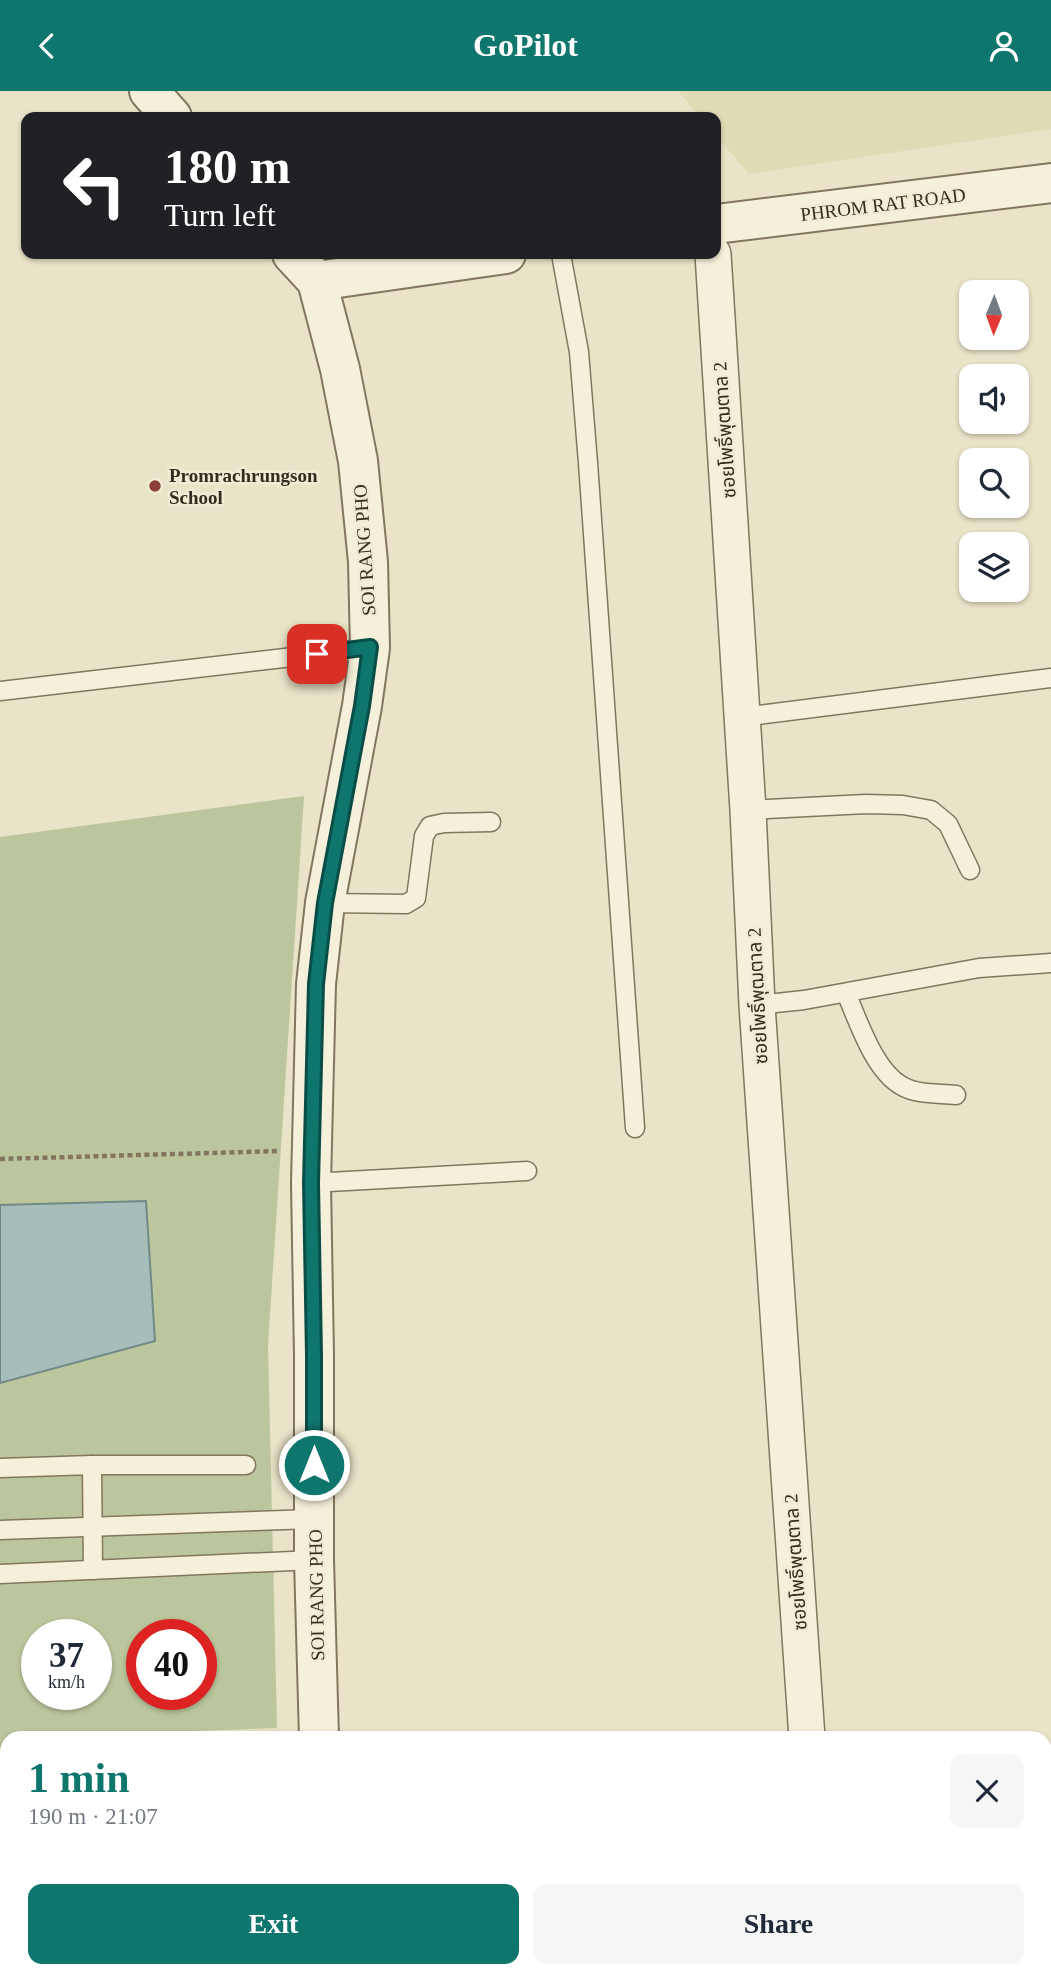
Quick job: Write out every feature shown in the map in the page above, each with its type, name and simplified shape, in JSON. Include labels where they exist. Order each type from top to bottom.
[{"type":"street","points":[[149,91],[168,112]]},
{"type":"street","name":"PHROM RAT ROAD","points":[[721,223],[1051,183]]},
{"type":"street","points":[[304,267],[428,259]]},
{"type":"street","name":"ซอยโพธิ์พุฒตาล 2","points":[[713,259],[748,810],[757,1005],[807,1731]]},
{"type":"street","name":"SOI RANG PHO","points":[[304,267],[340,369],[358,461],[368,562],[370,647],[362,706],[325,903],[316,984],[311,1166],[314,1560],[319,1731]]},
{"type":"lane","points":[[562,259],[579,352],[635,1128]]},
{"type":"lane","points":[[0,691],[370,647]]},
{"type":"lane","points":[[742,717],[1051,678]]},
{"type":"lane","points":[[748,810],[866,804],[904,805],[931,810],[948,824],[970,870]]},
{"type":"lane","points":[[325,903],[406,904],[416,898],[424,836],[430,826],[491,822]]},
{"type":"lane","points":[[757,1005],[804,1000],[979,968],[1051,963]]},
{"type":"lane","points":[[846,993],[873,1053],[887,1074],[902,1086],[919,1092],[956,1095]]},
{"type":"lane","points":[[311,1166],[527,1171]]},
{"type":"lane","points":[[92,1465],[93,1570]]},
{"type":"lane","points":[[0,1468],[246,1465]]},
{"type":"lane","points":[[0,1530],[314,1519]]},
{"type":"lane","points":[[0,1574],[314,1560]]},
{"type":"path","points":[[0,1159],[311,1166]]},
{"type":"shaded area","points":[[678,91],[1051,91],[1051,129],[749,174],[721,142],[721,112],[696,112]]},
{"type":"green space","points":[[304,796],[268,1345],[277,1728],[195,1731],[0,1731],[0,1383],[155,1340],[146,1202],[0,1205],[0,837]]},
{"type":"water","points":[[146,1201],[155,1341],[0,1383],[0,1205]]},
{"type":"place","name":"Promrachrungson School","points":[[155,486]]},
{"type":"route","points":[[314,1465],[311,1183],[316,984],[325,903],[362,706],[370,647],[317,654]]}]
